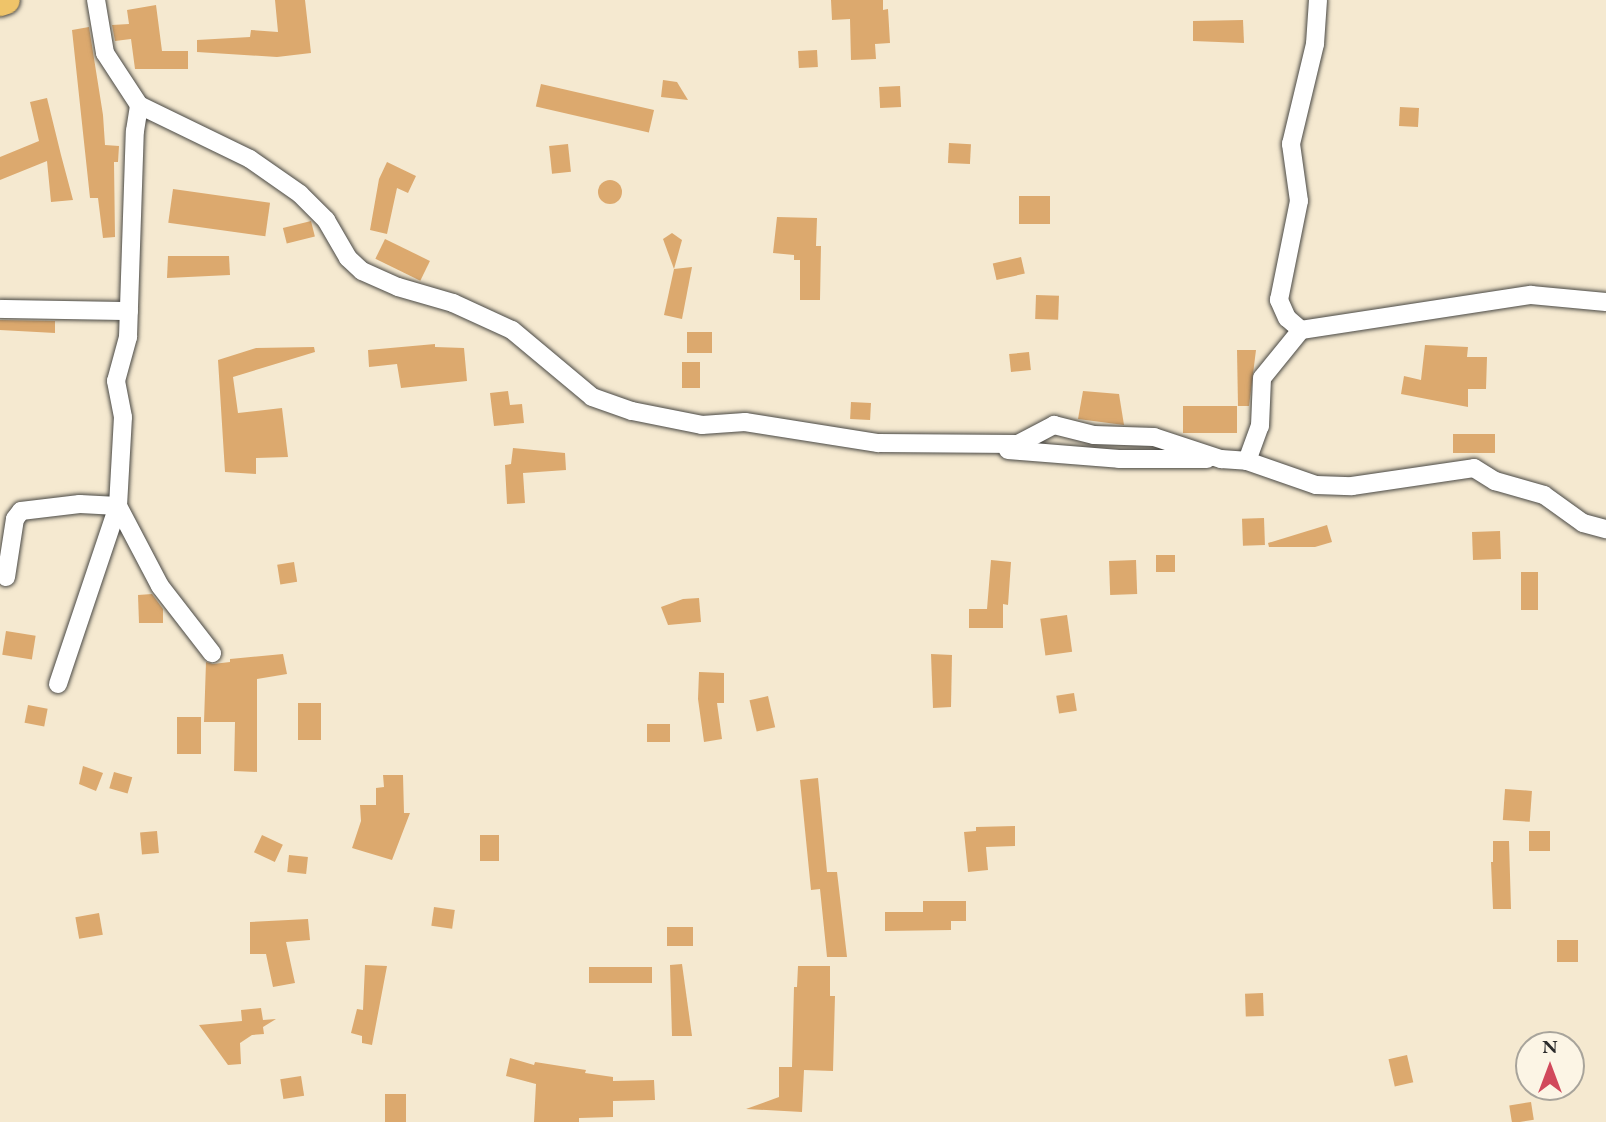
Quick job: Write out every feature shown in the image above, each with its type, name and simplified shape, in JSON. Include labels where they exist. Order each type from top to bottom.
[{"type":"main road","points":[[0,2],[6,0]]},
{"type":"street","points":[[96,0],[105,53],[139,105],[250,159],[300,194],[326,220],[348,258],[362,271],[398,287],[453,303],[512,330],[592,397],[632,411],[702,425],[745,422],[878,443],[1018,444],[1054,425],[1094,435],[1154,437],[1221,459]]},
{"type":"street","points":[[1301,330],[1287,318],[1279,300],[1300,201],[1291,145],[1315,44],[1318,0]]},
{"type":"street","points":[[58,684],[118,506],[123,417],[116,381],[128,337],[135,131],[139,105]]},
{"type":"street","points":[[1247,461],[1260,426],[1262,378],[1301,330],[1531,295],[1606,302]]},
{"type":"street","points":[[0,309],[129,311]]},
{"type":"street","points":[[953,443],[1070,456],[1247,461],[1316,485],[1352,486],[1474,468],[1495,481],[1544,495],[1583,523],[1606,529]]},
{"type":"street","points":[[6,577],[15,519],[21,510],[80,504],[118,506]]},
{"type":"street","points":[[118,506],[160,586],[212,653]]},
{"type":"building","points":[[275,0],[305,0],[311,53],[277,57],[197,52],[197,40],[250,37],[251,30],[278,32]]},
{"type":"building","points":[[831,0],[883,0],[883,10],[888,9],[890,43],[875,44],[876,59],[851,60],[850,19],[832,20]]},
{"type":"building","points":[[156,5],[162,51],[188,51],[188,69],[135,69],[131,39],[115,41],[112,25],[129,24],[127,10]]},
{"type":"building","points":[[1243,20],[1244,43],[1193,41],[1193,21]]},
{"type":"building","points":[[89,27],[105,145],[119,146],[118,162],[114,162],[115,237],[103,238],[98,198],[90,198],[72,30]]},
{"type":"building","points":[[817,50],[818,67],[799,68],[798,51]]},
{"type":"building","points":[[663,80],[677,82],[688,100],[661,97]]},
{"type":"building","points":[[541,84],[654,110],[649,133],[536,106]]},
{"type":"building","points":[[900,86],[901,107],[880,108],[879,87]]},
{"type":"building","points":[[47,98],[73,200],[51,202],[47,161],[0,180],[0,157],[39,141],[30,102]]},
{"type":"building","points":[[1400,107],[1419,108],[1418,127],[1399,126]]},
{"type":"building","points":[[949,143],[971,144],[970,164],[948,163]]},
{"type":"building","points":[[568,144],[571,172],[552,174],[549,146]]},
{"type":"building","points":[[387,162],[416,176],[408,193],[397,188],[387,234],[370,230],[379,179]]},
{"type":"building","points":[[610,180],[619,183],[622,192],[619,201],[610,204],[601,201],[598,192],[601,183]]},
{"type":"building","points":[[173,189],[270,203],[265,236],[168,223]]},
{"type":"building","points":[[1019,196],[1050,196],[1050,224],[1019,224]]},
{"type":"building","points":[[777,217],[817,218],[816,246],[821,246],[820,300],[800,300],[800,260],[794,260],[794,255],[773,253]]},
{"type":"building","points":[[311,221],[315,237],[287,244],[283,228]]},
{"type":"building","points":[[672,233],[682,240],[674,269],[663,239]]},
{"type":"building","points":[[385,239],[430,261],[420,281],[375,259]]},
{"type":"building","points":[[168,256],[229,256],[230,275],[167,278]]},
{"type":"building","points":[[1021,257],[1025,274],[997,280],[993,264]]},
{"type":"building","points":[[692,267],[682,319],[664,315],[674,269]]},
{"type":"building","points":[[1036,295],[1059,296],[1058,320],[1035,319]]},
{"type":"building","points":[[0,320],[55,321],[55,333],[0,330]]},
{"type":"building","points":[[687,332],[712,332],[712,353],[687,353]]},
{"type":"building","points":[[435,344],[435,347],[464,348],[467,381],[401,388],[397,364],[369,367],[368,350]]},
{"type":"building","points":[[1425,345],[1468,347],[1467,357],[1487,357],[1486,389],[1468,389],[1468,407],[1401,394],[1404,376],[1421,380]]},
{"type":"building","points":[[314,347],[315,352],[233,377],[238,413],[282,408],[288,457],[256,458],[256,474],[225,472],[218,360],[256,348]]},
{"type":"building","points":[[1237,350],[1256,350],[1249,406],[1238,406]]},
{"type":"building","points":[[1029,352],[1031,370],[1011,372],[1009,354]]},
{"type":"building","points":[[682,362],[700,362],[700,388],[682,388]]},
{"type":"building","points":[[508,391],[510,405],[522,404],[524,423],[494,426],[490,393]]},
{"type":"building","points":[[1083,391],[1119,394],[1124,425],[1078,419]]},
{"type":"building","points":[[851,402],[871,403],[870,420],[850,419]]},
{"type":"building","points":[[1183,406],[1237,406],[1237,433],[1183,433]]},
{"type":"building","points":[[1453,434],[1495,434],[1495,453],[1453,453]]},
{"type":"building","points":[[513,448],[565,453],[566,470],[523,473],[525,503],[507,504],[505,465],[511,464]]},
{"type":"building","points":[[1264,518],[1265,545],[1243,546],[1242,519]]},
{"type":"building","points":[[1327,525],[1332,542],[1315,547],[1269,547],[1268,543]]},
{"type":"building","points":[[1500,531],[1501,559],[1473,560],[1472,532]]},
{"type":"building","points":[[1156,555],[1175,555],[1175,572],[1156,572]]},
{"type":"building","points":[[991,560],[1011,562],[1008,605],[1003,604],[1003,628],[969,628],[969,609],[987,609]]},
{"type":"building","points":[[1136,560],[1137,594],[1110,595],[1109,561]]},
{"type":"building","points":[[294,562],[297,582],[280,584],[277,565]]},
{"type":"building","points":[[1521,572],[1538,572],[1538,610],[1521,610]]},
{"type":"building","points":[[152,594],[163,609],[163,623],[139,623],[138,595]]},
{"type":"building","points":[[699,598],[701,622],[668,625],[661,607],[683,599]]},
{"type":"building","points":[[1067,615],[1072,652],[1045,655],[1040,619]]},
{"type":"building","points":[[6,631],[36,636],[32,659],[2,655]]},
{"type":"building","points":[[283,654],[287,674],[257,679],[257,772],[234,771],[235,722],[204,722],[206,662],[213,664],[230,662],[230,659]]},
{"type":"building","points":[[931,654],[952,655],[951,707],[933,708]]},
{"type":"building","points":[[699,672],[724,673],[724,703],[717,703],[722,739],[704,742],[698,699]]},
{"type":"building","points":[[1074,693],[1077,711],[1059,714],[1056,696]]},
{"type":"building","points":[[768,696],[775,727],[757,731],[749,700]]},
{"type":"building","points":[[298,703],[321,703],[321,740],[298,740]]},
{"type":"building","points":[[28,705],[48,709],[44,726],[25,723]]},
{"type":"building","points":[[177,717],[201,717],[201,754],[177,754]]},
{"type":"building","points":[[647,724],[670,724],[670,742],[647,742]]},
{"type":"building","points":[[83,766],[103,773],[96,791],[79,784]]},
{"type":"building","points":[[114,772],[132,777],[128,794],[109,788]]},
{"type":"building","points":[[383,775],[403,775],[404,813],[410,813],[392,860],[352,848],[361,821],[360,805],[376,805],[376,788],[384,787]]},
{"type":"building","points":[[818,778],[827,872],[837,872],[847,957],[827,957],[820,889],[811,890],[800,780]]},
{"type":"building","points":[[1505,789],[1532,791],[1530,822],[1503,820]]},
{"type":"building","points":[[1015,826],[1015,846],[986,847],[988,870],[968,872],[964,832],[976,831],[976,827]]},
{"type":"building","points":[[157,831],[159,853],[142,854],[140,832]]},
{"type":"building","points":[[1529,831],[1550,831],[1550,851],[1529,851]]},
{"type":"building","points":[[262,835],[283,845],[275,862],[254,852]]},
{"type":"building","points":[[480,835],[499,835],[499,861],[480,861]]},
{"type":"building","points":[[1493,841],[1509,841],[1511,909],[1493,909]]},
{"type":"building","points":[[289,855],[308,857],[306,874],[287,872]]},
{"type":"building","points":[[923,901],[966,901],[966,921],[951,921],[951,930],[885,931],[885,912],[923,912]]},
{"type":"building","points":[[434,907],[455,910],[452,929],[431,926]]},
{"type":"building","points":[[99,913],[103,935],[79,939],[75,917]]},
{"type":"building","points":[[308,919],[310,940],[286,942],[295,983],[273,987],[266,954],[250,954],[250,922]]},
{"type":"building","points":[[667,927],[693,927],[693,946],[667,946]]},
{"type":"building","points":[[1557,940],[1578,940],[1578,962],[1557,962]]},
{"type":"building","points":[[682,964],[692,1036],[672,1036],[670,965]]},
{"type":"building","points":[[365,965],[387,966],[372,1045],[362,1043],[362,1036],[351,1033],[357,1009],[363,1010]]},
{"type":"building","points":[[798,966],[830,966],[830,996],[835,996],[833,1071],[804,1070],[802,1112],[746,1109],[779,1097],[779,1067],[792,1067],[794,987],[797,987]]},
{"type":"building","points":[[589,967],[652,967],[652,983],[589,983]]},
{"type":"building","points":[[1263,993],[1264,1016],[1246,1017],[1245,994]]},
{"type":"building","points":[[261,1008],[263,1020],[276,1019],[263,1027],[264,1034],[252,1035],[240,1043],[241,1064],[228,1065],[199,1025],[242,1021],[241,1010]]},
{"type":"building","points":[[1407,1055],[1413,1082],[1395,1087],[1388,1059]]},
{"type":"building","points":[[510,1058],[534,1065],[535,1062],[586,1070],[585,1073],[613,1077],[613,1081],[654,1080],[655,1100],[613,1101],[613,1117],[579,1118],[579,1122],[534,1122],[536,1084],[506,1076]]},
{"type":"building","points":[[301,1076],[304,1096],[283,1099],[280,1079]]},
{"type":"building","points":[[385,1094],[406,1094],[406,1122],[385,1122]]},
{"type":"building","points":[[1531,1102],[1534,1120],[1512,1122],[1509,1105]]}]
